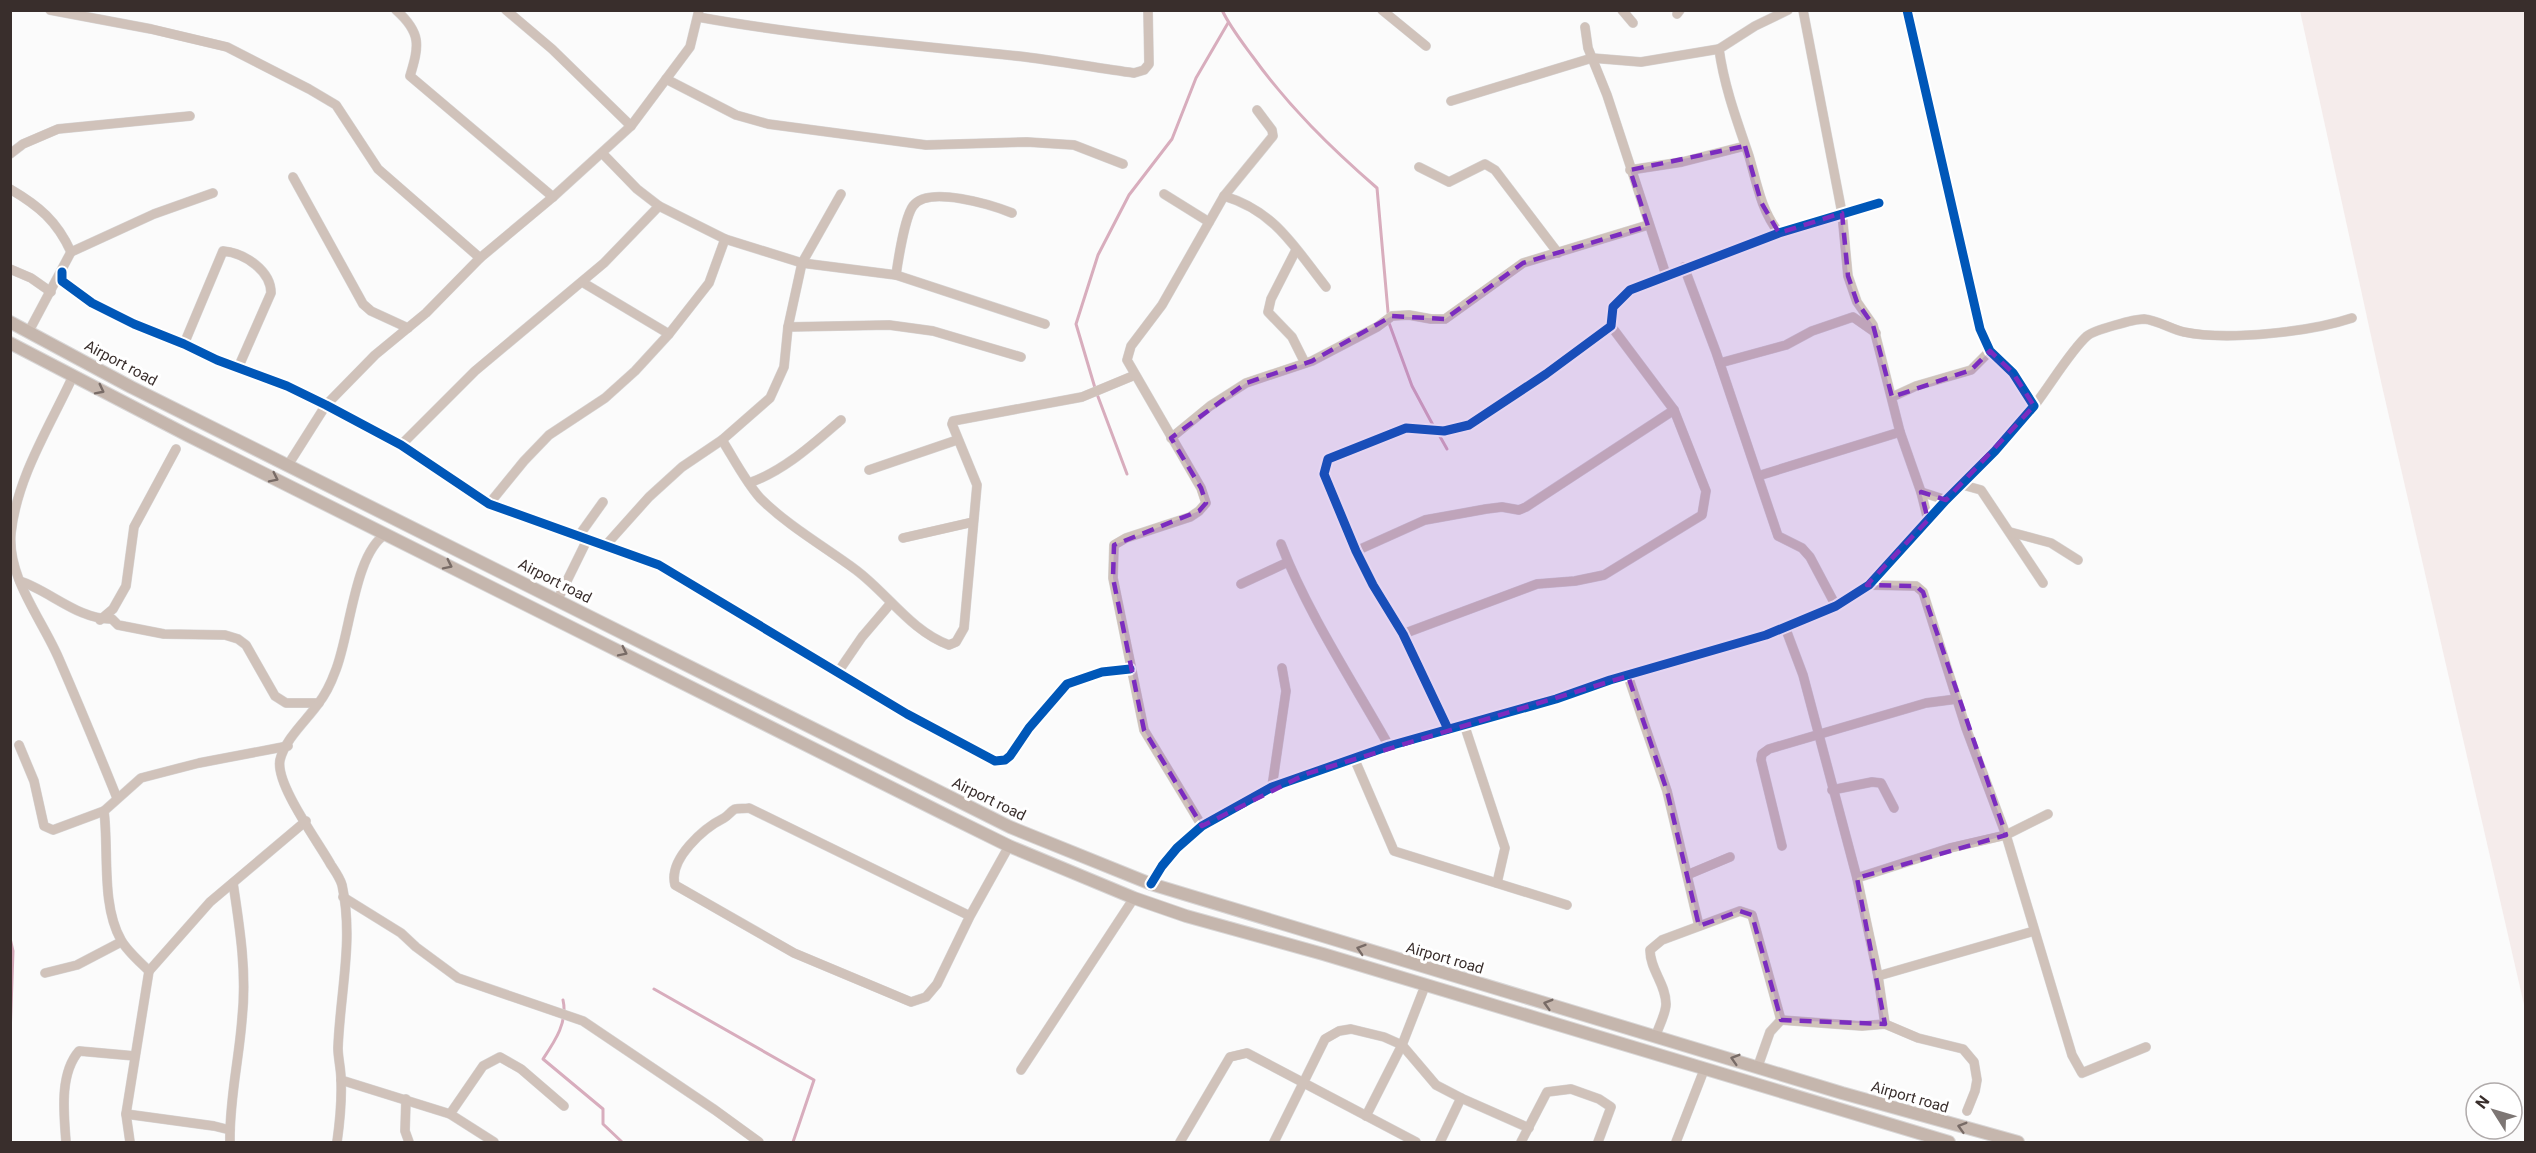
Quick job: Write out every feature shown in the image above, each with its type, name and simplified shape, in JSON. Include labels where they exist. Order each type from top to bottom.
[{"type":"main road","name":"Airport road","points":[[10,322],[161,401],[1010,827],[1151,884],[1812,1084],[2018,1143]]},
{"type":"main road","name":"Airport road","points":[[10,343],[153,418],[1009,846],[1134,898],[1186,916],[1323,954],[1949,1143]]},
{"type":"main road","points":[[153,418],[161,401]]},
{"type":"main road","points":[[745,713],[752,698]]},
{"type":"main road","points":[[1323,954],[1329,938]]},
{"type":"main road","points":[[1807,1100],[1812,1084]]},
{"type":"street","points":[[50,10],[152,29],[227,47],[309,88],[336,105],[378,169],[480,258]]},
{"type":"street","points":[[396,10],[410,23],[418,48],[410,76],[553,196]]},
{"type":"street","points":[[506,10],[552,49],[631,126]]},
{"type":"street","points":[[288,465],[326,405],[375,355],[426,313],[480,258],[631,126],[690,47],[699,14],[786,32],[942,50],[999,54],[1134,73],[1144,70],[1149,64],[1148,10]]},
{"type":"street","points":[[1382,10],[1426,46]]},
{"type":"street","points":[[1622,10],[1633,23]]},
{"type":"street","points":[[1451,101],[1592,58],[1641,62],[1719,49],[1755,26],[1788,10]]},
{"type":"street","points":[[1803,10],[1842,213],[1848,276],[1857,302],[1874,325],[1900,432],[1921,492],[1928,520]]},
{"type":"street","points":[[1907,10],[1980,329],[1990,351],[2013,373],[2034,406]]},
{"type":"street","points":[[1585,27],[1592,58],[1666,275]]},
{"type":"street","points":[[1719,49],[1725,81],[1761,202],[1779,233]]},
{"type":"street","points":[[666,79],[736,115],[768,124],[926,145],[1027,142],[1074,145],[1123,164]]},
{"type":"street","points":[[1202,826],[1144,730],[1113,578],[1114,545],[1126,538],[1190,517],[1199,512],[1206,503],[1201,488],[1127,360],[1131,346],[1162,305],[1224,196],[1273,135],[1272,130],[1257,110]]},
{"type":"street","points":[[10,154],[23,144],[58,129],[190,116]]},
{"type":"street","points":[[1630,170],[1682,162],[1745,146]]},
{"type":"street","points":[[602,153],[637,189],[659,207],[725,239],[802,263],[896,275],[1045,324]]},
{"type":"street","points":[[1419,167],[1449,182],[1485,164],[1495,171],[1558,253]]},
{"type":"street","points":[[293,177],[363,304],[371,311],[408,328]]},
{"type":"street","points":[[10,189],[36,205],[62,231],[71,252]]},
{"type":"street","points":[[29,331],[71,252],[154,214],[213,193]]},
{"type":"street","points":[[606,545],[649,497],[682,467],[722,440],[770,398],[784,367],[788,327],[802,263],[841,194]]},
{"type":"street","points":[[1164,194],[1209,222]]},
{"type":"street","points":[[1224,196],[1242,201],[1264,213],[1287,237],[1326,287]]},
{"type":"street","points":[[896,275],[911,208],[921,201],[964,197],[1012,213]]},
{"type":"street","points":[[1403,634],[1538,584],[1584,580],[1604,575],[1702,514],[1706,491],[1674,410],[1611,326],[1613,307],[1630,290],[1684,267],[1779,233],[1879,203]]},
{"type":"street","points":[[401,445],[476,371],[604,263],[659,207]]},
{"type":"street","points":[[1171,438],[1246,382],[1305,363],[1377,327],[1392,316],[1409,315],[1431,320],[1445,319],[1523,263],[1648,225]]},
{"type":"street","points":[[489,504],[524,461],[549,435],[605,398],[635,371],[669,334],[709,283],[725,239]]},
{"type":"street","points":[[1296,250],[1271,299],[1268,312],[1292,337],[1305,363]]},
{"type":"street","points":[[184,344],[223,251],[232,252],[264,270],[271,282],[271,293],[238,368]]},
{"type":"street","points":[[1684,267],[1720,363],[1778,536],[1802,548],[1810,557],[1836,606]]},
{"type":"street","points":[[10,269],[31,278],[51,292]]},
{"type":"street","points":[[62,272],[62,281],[93,303],[134,324],[287,386],[326,405],[401,445],[489,504],[659,565],[907,714],[995,761],[1010,756],[1029,728],[1067,684],[1102,672],[1130,669]]},
{"type":"street","points":[[582,282],[669,334]]},
{"type":"street","points":[[1720,363],[1786,345],[1812,331],[1852,317],[1876,333]]},
{"type":"street","points":[[1151,884],[1177,848],[1202,826],[1272,787],[1389,746],[1556,699],[1766,635],[1836,606],[1869,585],[1946,500],[1963,485],[2034,406],[2088,335],[2144,319],[2183,332],[2217,335],[2279,332],[2352,318]]},
{"type":"street","points":[[788,327],[889,325],[922,329],[1021,357]]},
{"type":"street","points":[[1448,729],[1403,634],[1373,585],[1356,550],[1324,474],[1328,459],[1407,428],[1444,431],[1469,425],[1546,374],[1611,326]]},
{"type":"street","points":[[1892,397],[1916,386],[1971,370],[1990,351]]},
{"type":"street","points":[[722,440],[760,497],[858,571],[891,603],[935,639],[949,645],[956,642],[964,628],[976,485],[957,440],[953,421],[1082,396],[1135,375]]},
{"type":"street","points":[[73,376],[26,475],[11,534],[11,562],[56,652],[117,798]]},
{"type":"street","points":[[1356,550],[1425,520],[1486,509],[1502,507],[1519,510],[1526,507],[1674,410]]},
{"type":"street","points":[[749,483],[771,473],[801,454],[841,420]]},
{"type":"street","points":[[1758,476],[1900,432]]},
{"type":"street","points":[[869,470],[957,440]]},
{"type":"street","points":[[100,620],[113,609],[126,586],[134,527],[176,448]]},
{"type":"street","points":[[1963,485],[1981,490],[2043,583]]},
{"type":"street","points":[[1921,492],[1946,500]]},
{"type":"street","points":[[558,599],[582,538],[603,502]]},
{"type":"street","points":[[903,538],[973,522]]},
{"type":"street","points":[[2010,532],[2051,543],[2078,560]]},
{"type":"street","points":[[337,1143],[341,1113],[338,1049],[348,938],[342,882],[291,801],[281,776],[280,761],[319,703],[335,673],[358,584],[369,552],[386,534]]},
{"type":"street","points":[[1281,544],[1288,561],[1389,746]]},
{"type":"street","points":[[1241,584],[1288,561]]},
{"type":"street","points":[[20,580],[100,620],[112,619],[118,625],[164,634],[215,634],[238,639],[246,645],[274,696],[286,703],[319,703]]},
{"type":"street","points":[[1869,585],[1920,588],[2006,835],[2072,1055],[2082,1073],[2146,1047]]},
{"type":"street","points":[[838,672],[862,637],[891,603]]},
{"type":"street","points":[[1785,627],[1803,675],[1857,878],[1878,976],[1885,1024]]},
{"type":"street","points":[[1272,787],[1286,691],[1282,668]]},
{"type":"street","points":[[1628,676],[1667,791],[1699,926]]},
{"type":"street","points":[[1782,846],[1761,760],[1769,749],[1926,703],[1957,699]]},
{"type":"street","points":[[1464,724],[1504,848],[1497,883]]},
{"type":"street","points":[[19,745],[34,781],[44,826],[53,830],[104,811],[141,778],[211,760],[288,746]]},
{"type":"street","points":[[1354,758],[1394,850],[1567,905]]},
{"type":"street","points":[[1832,790],[1872,782],[1881,783],[1894,808]]},
{"type":"street","points":[[970,916],[749,808],[735,809],[715,821],[688,847],[676,864],[673,877],[675,885],[794,953],[910,1002],[926,996],[937,984],[970,916],[1009,846]]},
{"type":"street","points":[[104,811],[108,838],[111,915],[121,942],[149,971]]},
{"type":"street","points":[[1857,878],[1950,848],[2006,835],[2048,814]]},
{"type":"street","points":[[130,1143],[126,1114],[149,971],[210,902],[306,822]]},
{"type":"street","points":[[1687,875],[1730,857]]},
{"type":"street","points":[[230,1143],[234,1073],[242,1020],[244,962],[233,882]]},
{"type":"street","points":[[343,897],[401,933],[458,978],[583,1021],[705,1103],[759,1143]]},
{"type":"street","points":[[1021,1070],[1134,898]]},
{"type":"street","points":[[1656,1035],[1667,1006],[1664,988],[1650,961],[1650,950],[1662,940],[1740,911],[1752,915],[1780,1020]]},
{"type":"street","points":[[1878,976],[2034,931]]},
{"type":"street","points":[[45,973],[77,965],[121,942]]},
{"type":"street","points":[[1366,1116],[1402,1045],[1425,986]]},
{"type":"street","points":[[1780,1020],[1862,1026],[1885,1024],[1918,1038],[1963,1049],[1974,1062],[1977,1080],[1967,1111]]},
{"type":"street","points":[[1758,1066],[1770,1032],[1780,1020]]},
{"type":"street","points":[[1275,1143],[1325,1038],[1339,1030],[1351,1029],[1384,1037],[1402,1045],[1436,1085],[1529,1128]]},
{"type":"street","points":[[66,1143],[65,1078],[71,1060],[79,1052],[135,1056]]},
{"type":"street","points":[[1180,1143],[1230,1058],[1247,1053],[1416,1143]]},
{"type":"street","points":[[450,1114],[483,1066],[500,1057],[521,1070],[564,1106]]},
{"type":"street","points":[[1676,1143],[1704,1070]]},
{"type":"street","points":[[341,1080],[450,1114],[494,1143]]},
{"type":"street","points":[[1521,1143],[1547,1092],[1571,1089],[1599,1099],[1611,1107],[1598,1143]]},
{"type":"street","points":[[1440,1143],[1461,1098]]},
{"type":"street","points":[[406,1099],[405,1131],[409,1143]]},
{"type":"street","points":[[126,1114],[230,1130]]},
{"type":"highlighted area","points":[[1745,146],[1761,202],[1779,233],[1842,213],[1848,276],[1857,302],[1873,325],[1892,397],[1971,370],[1990,351],[2013,373],[2034,406],[1946,500],[1921,492],[1928,520],[1867,585],[1916,586],[1923,592],[2006,835],[1857,878],[1885,1024],[1781,1020],[1752,915],[1740,911],[1699,926],[1667,791],[1628,676],[1306,774],[1202,826],[1144,730],[1113,578],[1114,545],[1199,511],[1206,503],[1201,488],[1171,438],[1246,383],[1312,361],[1392,316],[1445,319],[1523,263],[1648,226],[1630,170]]},
{"type":"shaded area","points":[[2300,11],[2525,11],[2525,1009],[2382,386]]},
{"type":"waterway","points":[[1222,10],[1240,40],[1281,93],[1343,158],[1377,188],[1389,323],[1412,386],[1434,427]]},
{"type":"waterway","points":[[1095,388],[1076,324],[1098,255],[1129,195],[1172,139],[1196,78],[1228,23]]},
{"type":"waterway","points":[[1097,394],[1127,474]]},
{"type":"waterway","points":[[1438,433],[1447,449]]},
{"type":"waterway","points":[[10,938],[13,951],[10,1037]]},
{"type":"waterway","points":[[654,989],[814,1080],[793,1142]]},
{"type":"waterway","points":[[563,1000],[562,1024],[543,1059],[603,1109],[603,1124],[622,1142]]},
{"type":"cycle path","points":[[1151,884],[1177,848],[1202,826],[1272,787],[1389,746],[1556,699],[1610,680],[1766,635],[1836,606],[1869,585],[1946,500],[1995,451],[2034,406],[2013,373],[1990,351],[1980,329],[1907,10]]},
{"type":"cycle path","points":[[1448,729],[1403,634],[1373,585],[1356,551],[1324,474],[1328,459],[1406,428],[1444,431],[1469,425],[1546,374],[1611,326],[1613,307],[1630,290],[1779,233],[1879,203]]},
{"type":"cycle path","points":[[62,272],[62,281],[92,303],[134,324],[217,360],[287,386],[326,405],[401,445],[489,504],[659,565],[907,714],[995,761],[1005,760],[1010,756],[1029,728],[1067,684],[1102,672],[1130,669]]}]
